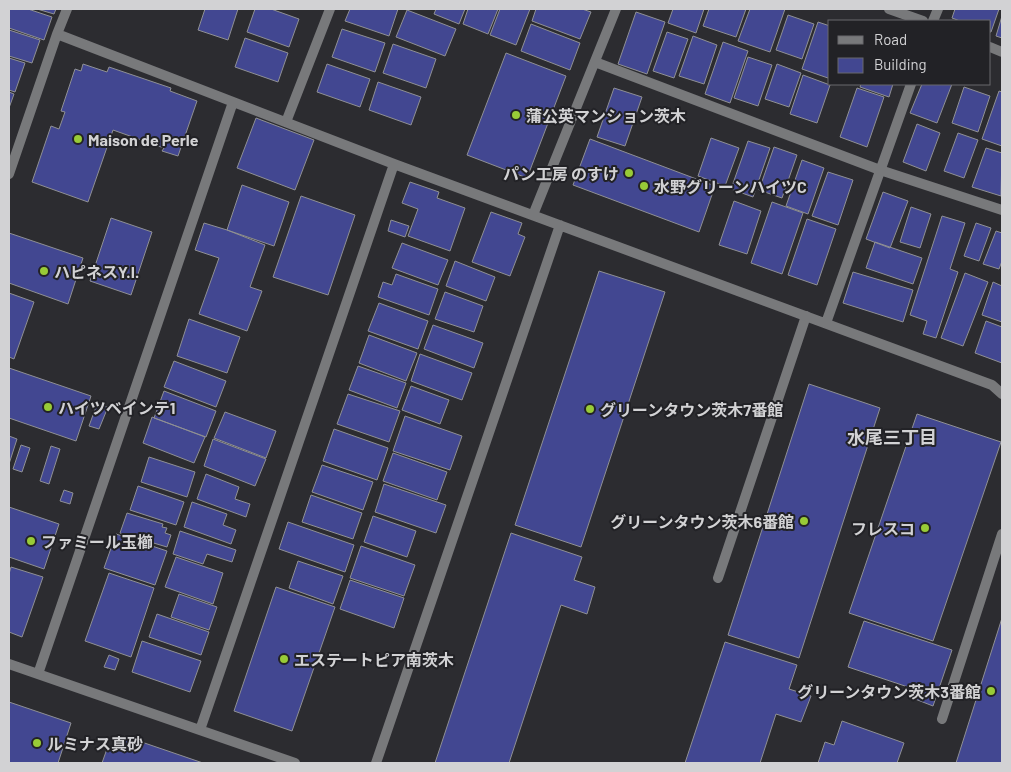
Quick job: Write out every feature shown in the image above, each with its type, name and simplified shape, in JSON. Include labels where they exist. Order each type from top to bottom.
[{"type":"street","points":[[9,174],[67,9]]},
{"type":"street","points":[[286,122],[330,9]]},
{"type":"street","points":[[533,215],[616,9]]},
{"type":"street","points":[[889,9],[920,20]]},
{"type":"street","points":[[57,34],[394,164],[992,385],[1002,394]]},
{"type":"street","points":[[595,62],[880,170],[1002,210]]},
{"type":"street","points":[[826,323],[911,85]]},
{"type":"street","points":[[38,674],[233,102]]},
{"type":"street","points":[[200,730],[394,164]]},
{"type":"street","points":[[376,763],[560,225]]},
{"type":"street","points":[[718,578],[806,316]]},
{"type":"street","points":[[942,719],[1002,534]]},
{"type":"street","points":[[9,664],[295,763]]},
{"type":"building","points":[[9,9],[28,9],[52,17],[44,40],[9,28]]},
{"type":"building","points":[[37,9],[56,9],[54,14]]},
{"type":"building","points":[[205,9],[238,9],[228,40],[198,30]]},
{"type":"building","points":[[255,9],[271,9],[299,19],[289,47],[247,32]]},
{"type":"building","points":[[350,9],[398,9],[389,36],[345,21]]},
{"type":"building","points":[[436,9],[465,9],[459,24],[434,14]]},
{"type":"building","points":[[468,9],[498,9],[488,34],[463,24]]},
{"type":"building","points":[[500,9],[530,9],[516,45],[490,35]]},
{"type":"building","points":[[536,9],[582,9],[591,12],[580,39],[532,21]]},
{"type":"building","points":[[673,9],[704,9],[696,33],[668,23]]},
{"type":"building","points":[[709,9],[746,9],[736,37],[703,26]]},
{"type":"building","points":[[750,9],[785,9],[770,52],[738,41]]},
{"type":"building","points":[[955,9],[999,9],[991,32],[991,20],[957,20],[952,18]]},
{"type":"building","points":[[407,10],[456,29],[445,56],[396,37]]},
{"type":"building","points":[[636,12],[665,22],[647,74],[618,64]]},
{"type":"building","points":[[788,15],[814,24],[802,59],[776,50]]},
{"type":"building","points":[[1002,16],[1002,38],[996,36]]},
{"type":"building","points":[[818,22],[828,25],[828,78],[802,69]]},
{"type":"building","points":[[531,24],[580,43],[570,70],[521,51]]},
{"type":"building","points":[[342,29],[385,43],[375,72],[332,57]]},
{"type":"building","points":[[9,30],[40,40],[32,63],[9,56]]},
{"type":"building","points":[[667,32],[688,39],[674,78],[653,71]]},
{"type":"building","points":[[693,36],[717,45],[704,84],[679,76]]},
{"type":"building","points":[[245,38],[288,53],[278,82],[235,67]]},
{"type":"building","points":[[723,42],[748,51],[730,103],[705,94]]},
{"type":"building","points":[[393,44],[436,59],[426,88],[383,73]]},
{"type":"building","name":"蒲公英マンション茨木","points":[[506,53],[566,76],[527,178],[467,155]]},
{"type":"building","points":[[748,57],[772,65],[758,106],[734,98]]},
{"type":"building","points":[[9,58],[25,63],[15,92],[9,90]]},
{"type":"building","name":"Maison de Perle","points":[[83,64],[107,72],[109,67],[171,88],[170,91],[197,101],[178,156],[162,151],[164,148],[113,130],[88,202],[32,182],[51,126],[59,129],[65,112],[61,111],[75,69],[81,71]]},
{"type":"building","points":[[327,64],[370,79],[360,107],[317,92]]},
{"type":"building","points":[[777,64],[801,73],[789,107],[765,99]]},
{"type":"building","points":[[803,75],[830,85],[817,123],[790,114]]},
{"type":"building","points":[[378,82],[421,97],[411,125],[369,110]]},
{"type":"building","points":[[861,85],[893,85],[889,97],[860,87]]},
{"type":"building","points":[[922,85],[952,85],[937,123],[910,113]]},
{"type":"building","points":[[964,87],[990,96],[978,132],[952,123]]},
{"type":"building","points":[[614,88],[642,97],[625,146],[597,137]]},
{"type":"building","points":[[857,88],[884,97],[867,147],[840,137]]},
{"type":"building","points":[[999,91],[1002,92],[1002,146],[982,139]]},
{"type":"building","points":[[9,92],[14,94],[9,108]]},
{"type":"building","points":[[256,118],[314,140],[295,190],[237,168]]},
{"type":"building","points":[[917,124],[940,133],[926,171],[903,162]]},
{"type":"building","points":[[958,133],[978,140],[964,178],[944,171]]},
{"type":"building","points":[[711,138],[739,148],[725,186],[698,176]]},
{"type":"building","name":"水野グリーンハイツC","points":[[590,139],[715,186],[699,232],[573,185]]},
{"type":"building","points":[[748,141],[770,148],[753,197],[731,189]]},
{"type":"building","points":[[774,147],[797,155],[782,198],[759,190]]},
{"type":"building","points":[[986,148],[1002,153],[1001,196],[972,187]]},
{"type":"building","points":[[802,160],[824,168],[808,214],[786,206]]},
{"type":"building","points":[[828,172],[853,180],[838,225],[812,216]]},
{"type":"building","points":[[410,182],[439,192],[437,198],[465,208],[450,251],[408,236],[418,209],[402,203]]},
{"type":"building","points":[[242,185],[289,202],[274,246],[227,230]]},
{"type":"building","points":[[883,192],[908,201],[890,248],[866,239]]},
{"type":"building","points":[[301,196],[355,215],[328,295],[273,277]]},
{"type":"building","points":[[734,201],[761,211],[747,254],[719,245]]},
{"type":"building","points":[[772,202],[803,213],[782,274],[751,263]]},
{"type":"building","points":[[911,207],[931,214],[920,248],[900,242]]},
{"type":"building","points":[[491,212],[522,223],[518,234],[525,237],[510,276],[472,262]]},
{"type":"building","points":[[942,216],[965,223],[950,269],[958,272],[936,338],[923,334],[927,321],[910,315]]},
{"type":"building","points":[[111,218],[152,232],[131,295],[90,281]]},
{"type":"building","points":[[807,219],[836,229],[817,285],[788,275]]},
{"type":"building","points":[[391,220],[409,226],[405,237],[388,231]]},
{"type":"building","points":[[204,223],[265,245],[250,287],[262,291],[247,331],[199,314],[219,258],[195,250]]},
{"type":"building","points":[[976,223],[991,228],[979,261],[964,256]]},
{"type":"building","points":[[996,231],[1002,233],[1002,261],[999,269],[983,264]]},
{"type":"building","name":"ハピネスY.I.","points":[[9,233],[83,258],[68,304],[9,283]]},
{"type":"building","points":[[875,242],[922,258],[913,284],[866,268]]},
{"type":"building","points":[[402,243],[448,260],[438,285],[392,268]]},
{"type":"building","points":[[455,261],[495,277],[486,301],[446,286]]},
{"type":"building","name":"グリーンタウン茨木7番館","points":[[599,271],[665,292],[581,547],[515,525]]},
{"type":"building","points":[[853,272],[913,290],[903,322],[843,303]]},
{"type":"building","points":[[965,273],[988,282],[963,346],[941,338]]},
{"type":"building","points":[[396,274],[438,289],[429,315],[378,297],[383,282],[392,285]]},
{"type":"building","points":[[993,282],[1002,286],[1002,322],[982,315]]},
{"type":"building","points":[[445,292],[483,306],[474,332],[435,319]]},
{"type":"building","points":[[9,293],[34,302],[14,359],[9,357]]},
{"type":"building","points":[[379,303],[428,321],[418,349],[368,331]]},
{"type":"building","points":[[189,319],[240,337],[227,373],[177,356]]},
{"type":"building","points":[[986,321],[1002,327],[1002,363],[975,353]]},
{"type":"building","points":[[433,325],[483,343],[474,368],[424,349]]},
{"type":"building","points":[[369,335],[417,353],[406,381],[359,363]]},
{"type":"building","points":[[420,354],[472,373],[462,400],[411,381]]},
{"type":"building","points":[[174,361],[226,381],[216,407],[164,387]]},
{"type":"building","points":[[358,366],[406,383],[397,408],[349,390]]},
{"type":"building","name":"ハイツベインテ1","points":[[9,368],[91,396],[76,441],[9,418]]},
{"type":"building","name":"グリーンタウン茨木6番館","points":[[809,384],[880,408],[799,658],[728,635]]},
{"type":"building","points":[[411,386],[449,400],[440,424],[402,410]]},
{"type":"building","points":[[164,391],[216,411],[206,437],[154,418]]},
{"type":"building","points":[[348,394],[400,411],[389,442],[337,424]]},
{"type":"building","points":[[97,404],[108,407],[99,429],[89,426]]},
{"type":"building","points":[[225,412],[276,431],[266,458],[214,438]]},
{"type":"building","name":"フレスコ","points":[[917,414],[1001,442],[933,641],[849,613]]},
{"type":"building","points":[[405,416],[462,436],[450,470],[393,451]]},
{"type":"building","points":[[152,417],[205,437],[194,463],[143,443]]},
{"type":"building","points":[[334,429],[388,448],[377,480],[323,461]]},
{"type":"building","points":[[9,436],[17,439],[9,464]]},
{"type":"building","points":[[213,439],[266,459],[255,486],[204,466]]},
{"type":"building","points":[[21,445],[30,448],[22,472],[13,469]]},
{"type":"building","points":[[51,446],[60,449],[49,484],[40,481]]},
{"type":"building","points":[[393,453],[447,472],[437,500],[383,481]]},
{"type":"building","points":[[149,457],[195,472],[187,497],[141,482]]},
{"type":"building","points":[[322,465],[373,482],[363,510],[312,492]]},
{"type":"building","points":[[206,474],[239,487],[235,499],[250,504],[246,517],[197,499]]},
{"type":"building","points":[[384,484],[446,505],[436,533],[375,512]]},
{"type":"building","points":[[138,486],[184,502],[176,525],[130,510]]},
{"type":"building","points":[[64,490],[73,493],[70,504],[60,501]]},
{"type":"building","points":[[311,495],[362,513],[353,539],[302,522]]},
{"type":"building","points":[[192,502],[227,514],[223,525],[236,530],[231,544],[184,527]]},
{"type":"building","name":"ファミール玉櫛","points":[[9,507],[59,524],[44,569],[9,557]]},
{"type":"building","points":[[127,513],[163,524],[162,527],[167,528],[165,533],[171,535],[167,547],[120,533]]},
{"type":"building","points":[[373,516],[416,531],[407,557],[364,542]]},
{"type":"building","points":[[288,522],[354,545],[345,572],[279,549]]},
{"type":"building","points":[[180,531],[236,550],[232,562],[207,554],[203,564],[173,554]]},
{"type":"building","points":[[511,533],[582,557],[574,580],[595,587],[587,614],[561,605],[509,763],[435,763]]},
{"type":"building","points":[[116,534],[167,551],[155,585],[104,568]]},
{"type":"building","points":[[361,546],[415,565],[404,596],[350,578]]},
{"type":"building","points":[[176,557],[223,573],[213,604],[165,587]]},
{"type":"building","points":[[298,561],[343,576],[333,604],[289,588]]},
{"type":"building","points":[[11,567],[43,577],[22,637],[9,632],[9,574]]},
{"type":"building","points":[[109,573],[154,588],[131,657],[85,641]]},
{"type":"building","points":[[350,580],[404,598],[394,628],[340,609]]},
{"type":"building","name":"エステートピア南茨木","points":[[276,587],[335,607],[292,731],[234,711]]},
{"type":"building","points":[[179,594],[217,607],[209,630],[171,617]]},
{"type":"building","points":[[157,614],[209,632],[201,655],[149,637]]},
{"type":"building","name":"グリーンタウン茨木3番館","points":[[1002,618],[1002,763],[956,763]]},
{"type":"building","points":[[864,621],[952,650],[933,706],[915,699],[917,690],[848,667]]},
{"type":"building","points":[[142,641],[201,661],[190,692],[132,672]]},
{"type":"building","points":[[725,642],[797,665],[789,689],[811,696],[801,722],[776,714],[760,763],[685,763]]},
{"type":"building","points":[[109,655],[119,659],[115,670],[104,667]]},
{"type":"building","name":"ルミナス真砂","points":[[9,702],[71,723],[58,763],[9,763]]},
{"type":"building","points":[[842,721],[904,743],[897,763],[818,763],[825,742],[834,745]]},
{"type":"building","points":[[124,736],[203,763],[102,763],[108,746],[120,750]]},
{"type":"place","name":"蒲公英マンション茨木","points":[[516,115]]},
{"type":"place","name":"Maison de Perle","points":[[78,139]]},
{"type":"place","name":"パン工房 のすけ","points":[[629,173]]},
{"type":"place","name":"水野グリーンハイツC","points":[[644,186]]},
{"type":"place","name":"ハピネスY.I.","points":[[44,271]]},
{"type":"place","name":"ハイツベインテ1","points":[[48,407]]},
{"type":"place","name":"グリーンタウン茨木7番館","points":[[590,409]]},
{"type":"place","name":"グリーンタウン茨木6番館","points":[[804,521]]},
{"type":"place","name":"フレスコ","points":[[925,528]]},
{"type":"place","name":"ファミール玉櫛","points":[[31,541]]},
{"type":"place","name":"エステートピア南茨木","points":[[284,659]]},
{"type":"place","name":"グリーンタウン茨木3番館","points":[[991,691]]},
{"type":"place","name":"ルミナス真砂","points":[[37,743]]},
{"type":"district","name":"水尾三丁目","points":[[892,437]]}]
